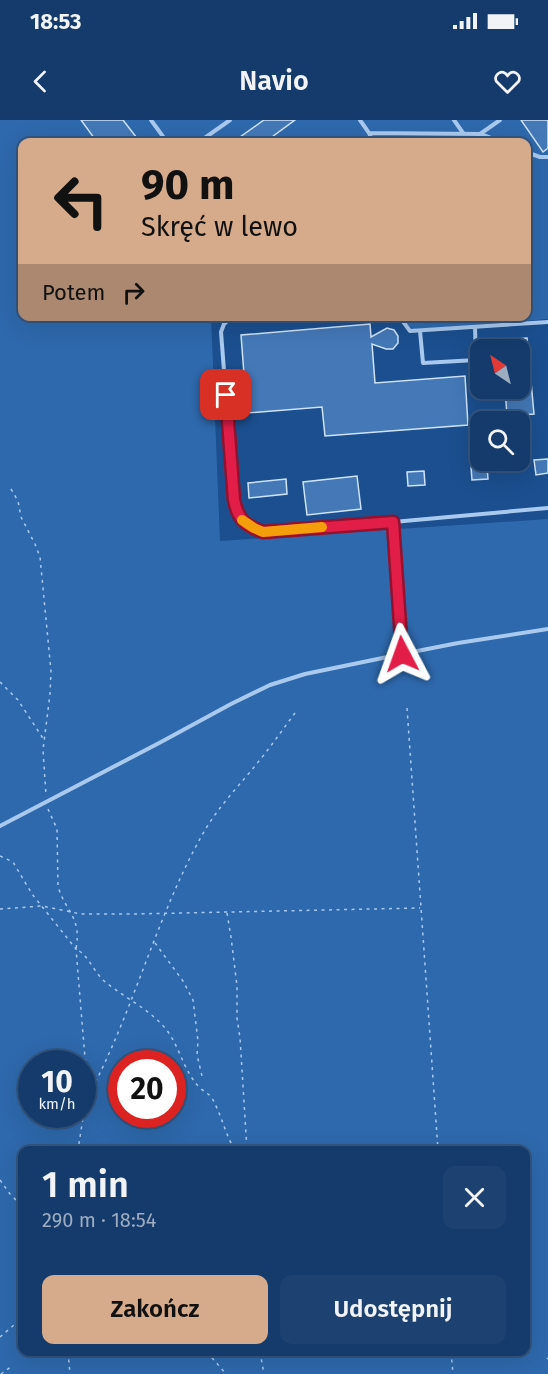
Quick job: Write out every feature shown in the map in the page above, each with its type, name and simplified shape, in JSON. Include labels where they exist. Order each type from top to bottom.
[{"type":"lane","points":[[151,120],[164,138]]},
{"type":"lane","points":[[205,138],[230,120]]},
{"type":"lane","points":[[360,120],[372,138]]},
{"type":"lane","points":[[454,120],[464,134]]},
{"type":"lane","points":[[480,134],[500,120]]},
{"type":"lane","points":[[369,133],[480,134],[491,138]]},
{"type":"lane","points":[[531,154],[548,158]]},
{"type":"lane","points":[[227,321],[221,332],[234,500],[237,513],[243,522],[263,532],[548,508]]},
{"type":"lane","points":[[403,321],[410,331],[548,322]]},
{"type":"lane","points":[[420,331],[423,363],[476,360],[475,327]]},
{"type":"lane","points":[[393,522],[402,654]]},
{"type":"lane","points":[[0,826],[270,685],[305,674],[402,654],[548,629]]},
{"type":"path","points":[[11,489],[40,557],[51,671],[44,741],[46,802],[57,829],[58,886],[72,912],[77,929],[76,949],[84,1050]]},
{"type":"path","points":[[0,682],[18,700],[44,741]]},
{"type":"path","points":[[407,708],[438,1146]]},
{"type":"path","points":[[96,1081],[131,1001],[165,914],[200,838],[213,817],[295,713]]},
{"type":"path","points":[[0,856],[13,862],[32,894],[76,949],[82,951],[102,979],[154,1016],[167,1030],[185,1067],[201,1088],[211,1095],[233,1146]]},
{"type":"path","points":[[0,909],[42,906],[81,914],[165,914],[421,908]]},
{"type":"path","points":[[227,912],[237,986],[237,1018],[247,1146]]},
{"type":"path","points":[[154,942],[183,981],[193,1000],[197,1055],[202,1076]]},
{"type":"path","points":[[79,1146],[81,1128]]},
{"type":"path","points":[[0,1180],[18,1202]]},
{"type":"path","points":[[0,1337],[18,1320]]},
{"type":"path","points":[[68,1356],[70,1374]]},
{"type":"path","points":[[210,1356],[225,1374]]},
{"type":"path","points":[[261,1356],[264,1374]]},
{"type":"path","points":[[451,1356],[453,1374]]},
{"type":"path","points":[[1,1374],[12,1366]]},
{"type":"shaded area","points":[[0,120],[548,120],[548,319],[531,320],[531,138],[18,138],[18,321],[211,321],[220,541],[548,519],[548,1374],[0,1374]]},
{"type":"shaded area","points":[[405,321],[523,321],[413,330]]},
{"type":"building","points":[[81,120],[123,120],[137,138],[94,138]]},
{"type":"building","points":[[264,120],[295,120],[270,138],[239,138]]},
{"type":"building","points":[[521,120],[548,120],[548,148],[543,152]]},
{"type":"building","points":[[370,324],[371,337],[387,328],[394,330],[398,336],[398,343],[393,349],[372,344],[375,383],[465,376],[468,425],[325,436],[322,407],[247,413],[241,335]]},
{"type":"building","points":[[530,371],[534,414],[530,414],[530,411],[507,411],[506,399],[530,399]]},
{"type":"building","points":[[548,459],[548,473],[536,475],[534,460]]},
{"type":"building","points":[[424,471],[425,485],[408,486],[407,472]]},
{"type":"building","points":[[471,471],[487,471],[488,479],[472,480]]},
{"type":"building","points":[[357,476],[361,509],[307,515],[303,482]]},
{"type":"building","points":[[286,479],[287,494],[249,498],[248,483]]},
{"type":"slow traffic","points":[[242,520],[263,532],[322,527]]},
{"type":"route","points":[[226,395],[234,500],[237,513],[243,522],[263,532],[393,522],[402,654]]}]
